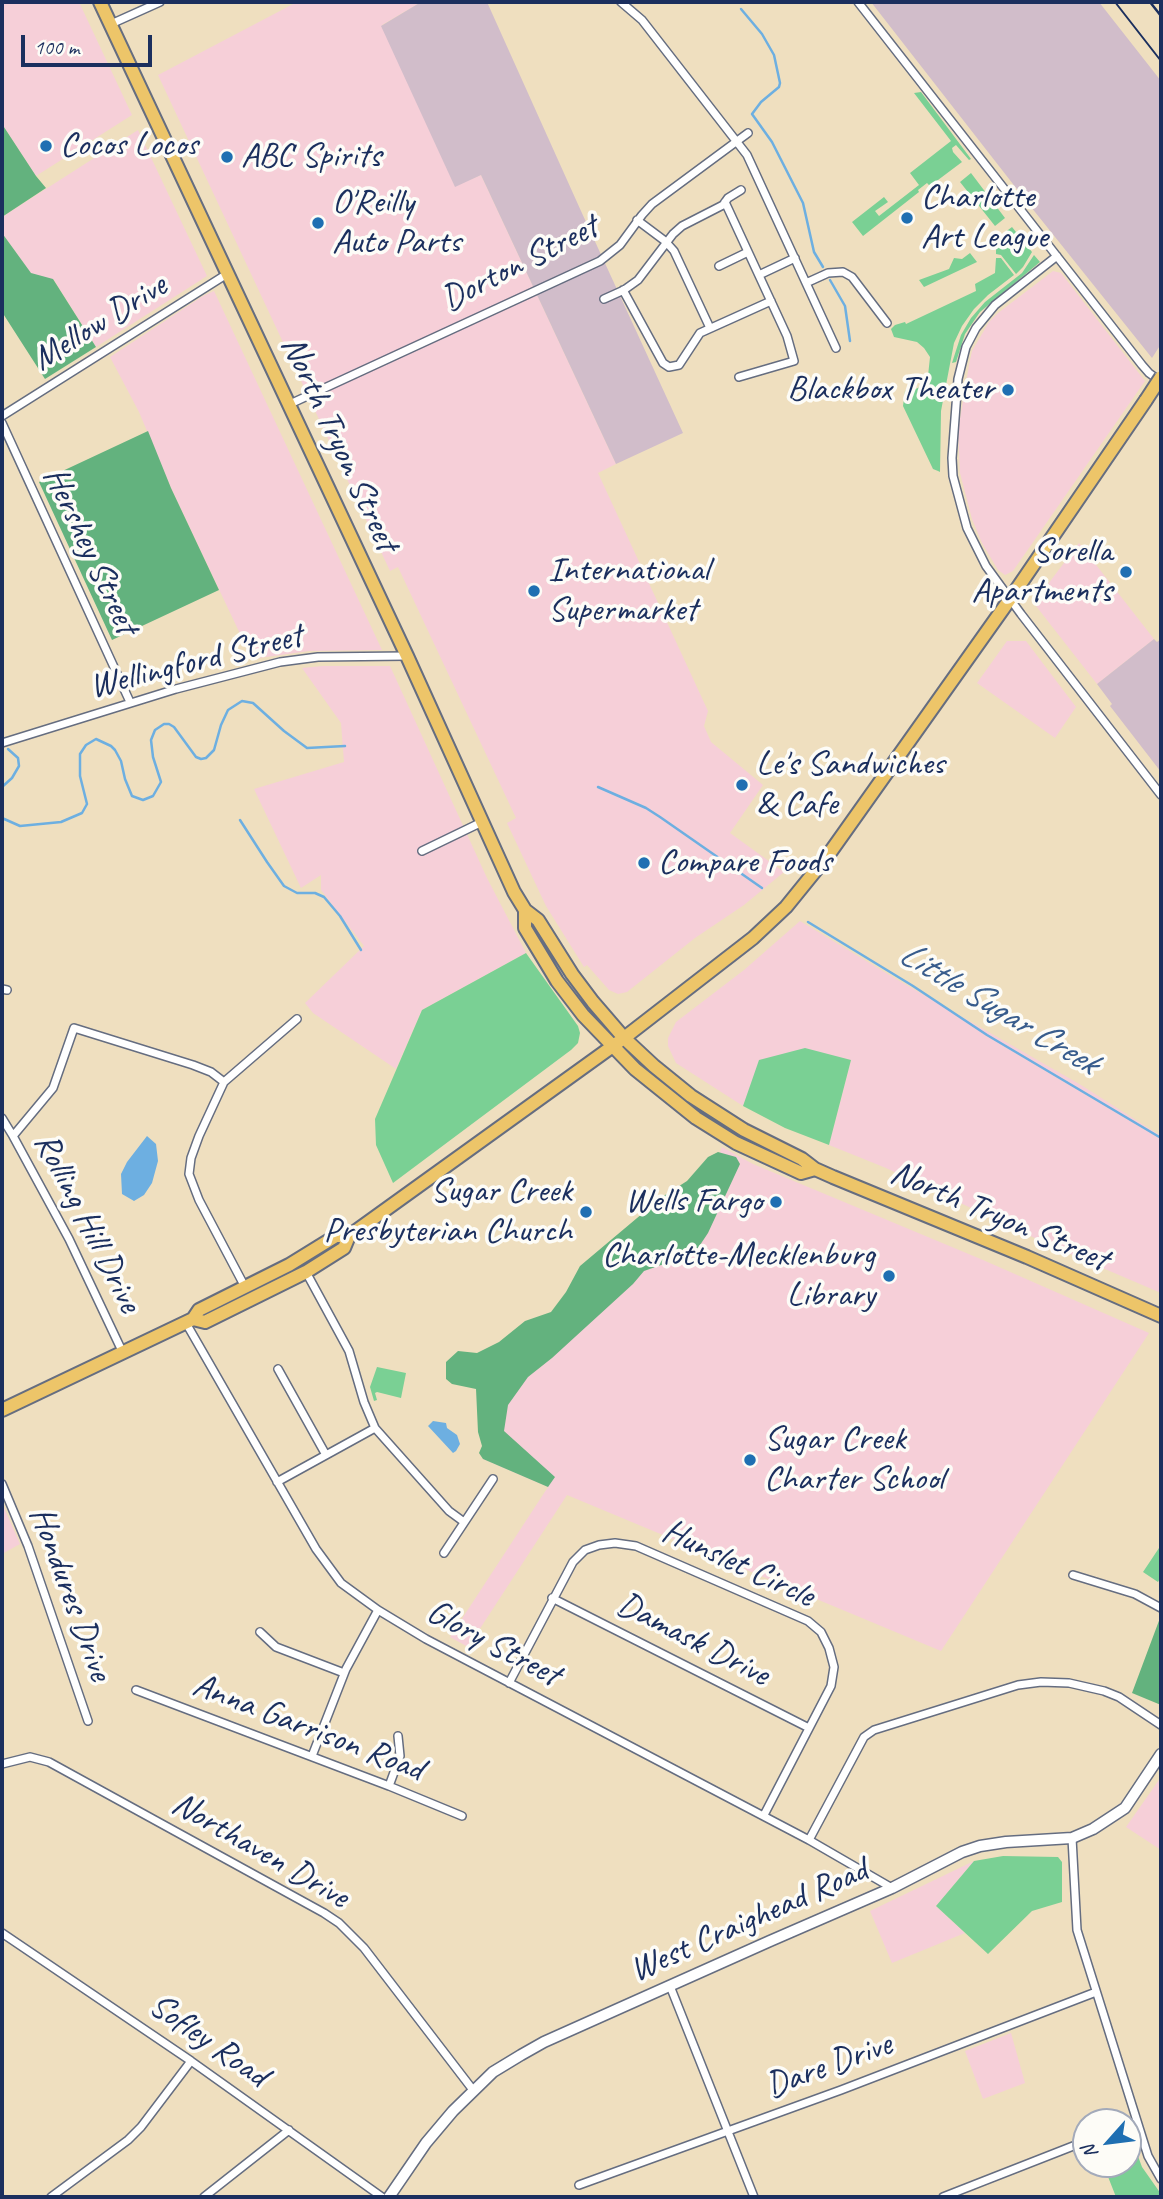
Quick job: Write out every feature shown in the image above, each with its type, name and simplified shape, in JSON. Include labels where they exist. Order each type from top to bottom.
[{"type":"main road","name":"North Tryon Street","points":[[100,2],[290,404],[514,892],[525,910],[538,920],[572,974],[624,1038],[662,1073],[718,1115],[802,1159],[815,1169],[1161,1316]]},
{"type":"main road","points":[[2,1410],[189,1321],[199,1310],[289,1265],[336,1236],[348,1236],[624,1038],[753,938],[786,907],[829,854],[1010,599],[1161,377]]},
{"type":"main road","name":"North Tryon Street","points":[[525,910],[525,928],[551,972],[583,1015],[653,1085],[716,1131],[760,1155],[801,1173],[815,1169]]},
{"type":"main road","points":[[189,1321],[205,1322],[306,1272],[344,1248],[348,1236]]},
{"type":"street","points":[[111,24],[160,2]]},
{"type":"street","points":[[621,2],[642,20],[747,155],[836,348]]},
{"type":"street","points":[[858,2],[1142,365],[1161,382]]},
{"type":"street","name":"Dorton Street","points":[[290,404],[600,261],[620,245],[646,209],[748,133]]},
{"type":"street","points":[[604,299],[623,290],[643,274],[682,226],[723,205],[741,190]]},
{"type":"street","points":[[725,202],[787,336],[794,361],[739,377]]},
{"type":"street","points":[[637,220],[667,242],[677,256],[710,328]]},
{"type":"street","points":[[719,266],[748,252]]},
{"type":"street","points":[[1057,256],[1012,290],[987,314],[976,328],[967,347],[958,379],[953,476],[958,500],[974,546],[1010,599],[1161,795]]},
{"type":"street","points":[[759,275],[794,258]]},
{"type":"street","points":[[806,283],[834,271],[844,272],[852,277],[887,323]]},
{"type":"street","name":"Mellow Drive","points":[[2,416],[227,274]]},
{"type":"street","points":[[623,290],[663,363],[669,367],[679,365],[696,337],[771,301]]},
{"type":"street","name":"Hershey Street","points":[[2,423],[130,702]]},
{"type":"street","name":"Wellingford Street","points":[[2,743],[130,702],[280,662],[318,657],[407,656]]},
{"type":"street","points":[[422,851],[483,822]]},
{"type":"street","points":[[245,1287],[199,1200],[190,1174],[191,1158],[224,1082],[297,1019]]},
{"type":"street","points":[[13,1136],[53,1088],[74,1028],[193,1065],[211,1072],[224,1082]]},
{"type":"street","name":"Rolling Hill Drive","points":[[2,1118],[69,1239],[123,1353]]},
{"type":"street","points":[[306,1272],[349,1351],[364,1402],[375,1428],[449,1511],[464,1522]]},
{"type":"street","name":"Glory Street","points":[[189,1321],[277,1482],[330,1570],[341,1583],[377,1610],[426,1639],[764,1815],[892,1888]]},
{"type":"street","points":[[278,1369],[326,1455]]},
{"type":"street","points":[[277,1482],[375,1428]]},
{"type":"street","points":[[444,1553],[493,1479]]},
{"type":"street","name":"Hondures Drive","points":[[2,1484],[28,1546],[88,1721]]},
{"type":"street","name":"Hunslet Circle","points":[[509,1683],[573,1562],[585,1550],[599,1545],[615,1543],[636,1546],[808,1621],[821,1632],[829,1648],[834,1667],[831,1686],[764,1815]]},
{"type":"street","points":[[1073,1575],[1135,1594],[1161,1608]]},
{"type":"street","name":"Damask Drive","points":[[552,1598],[809,1728]]},
{"type":"street","points":[[312,1756],[344,1673],[377,1610]]},
{"type":"street","points":[[260,1632],[276,1647],[344,1673]]},
{"type":"street","points":[[809,1840],[864,1737],[874,1730],[1017,1685],[1041,1682],[1069,1683],[1104,1691],[1119,1697],[1161,1725]]},
{"type":"street","name":"Anna Garrison Road","points":[[136,1690],[462,1816]]},
{"type":"street","points":[[389,1786],[400,1756],[398,1736]]},
{"type":"street","name":"West Craighead Road","points":[[389,2197],[426,2143],[473,2090],[499,2068],[544,2042],[892,1888],[962,1852],[1006,1842],[1072,1838],[1125,1808],[1161,1754]]},
{"type":"street","name":"Northaven Drive","points":[[2,1764],[30,1757],[49,1762],[339,1923],[364,1948],[473,2090]]},
{"type":"street","points":[[1072,1838],[1077,1930],[1133,2108]]},
{"type":"street","name":"Sofley Road","points":[[2,1933],[191,2061],[382,2197]]},
{"type":"street","points":[[670,1986],[754,2197]]},
{"type":"street","name":"Dare Drive","points":[[579,2185],[940,2053],[1096,1992]]},
{"type":"street","points":[[51,2197],[128,2140],[191,2061]]},
{"type":"street","points":[[204,2197],[289,2130]]},
{"type":"street","points":[[1142,2137],[1148,2157],[1161,2179]]},
{"type":"street","points":[[943,2197],[1072,2146]]},
{"type":"shaded area","points":[[2,2],[79,2],[132,115],[36,176],[2,124]]},
{"type":"shaded area","points":[[297,2],[421,2],[382,25],[455,186],[481,175],[616,464],[598,473],[708,711],[704,726],[711,742],[763,785],[730,833],[784,872],[627,992],[618,994],[609,990],[587,965],[584,967],[546,906],[507,823],[516,818],[398,567],[390,571],[158,75]]},
{"type":"shaded area","points":[[421,2],[487,2],[683,433],[616,464],[481,175],[455,187],[381,26]]},
{"type":"shaded area","points":[[871,2],[1099,2],[1161,81],[1161,344],[1152,358],[1027,202]]},
{"type":"shaded area","points":[[138,130],[207,276],[96,347],[54,280],[31,274],[2,233],[2,217]]},
{"type":"shaded area","points":[[1053,271],[1061,273],[1145,381],[1013,571],[1005,575],[998,570],[982,543],[972,519],[960,473],[958,431],[972,351],[989,322]]},
{"type":"shaded area","points":[[214,291],[382,650],[309,651],[252,659],[171,488],[139,412],[110,357]]},
{"type":"shaded area","points":[[1079,543],[1154,639],[1097,684],[1036,606],[1039,596]]},
{"type":"shaded area","points":[[1154,639],[1157,642],[1161,639],[1161,772],[1110,706],[1112,704],[1097,684]]},
{"type":"shaded area","points":[[1007,641],[1026,641],[1076,707],[1055,738],[977,683]]},
{"type":"shaded area","points":[[390,666],[487,878],[526,953],[422,1010],[396,1069],[313,1013],[305,1003],[364,946],[321,890],[321,875],[301,888],[254,789],[344,762],[341,723],[302,668]]},
{"type":"shaded area","points":[[800,921],[1081,1085],[1161,1136],[1161,1293],[1056,1248],[886,1168],[829,1145],[851,1060],[760,1060],[743,1106],[676,1063],[668,1046],[668,1038],[676,1022],[744,970]]},
{"type":"shaded area","points":[[722,1147],[753,1164],[1149,1333],[941,1651],[567,1495],[468,1647],[450,1637],[548,1487],[483,1459],[489,1405],[614,1276],[677,1252]]},
{"type":"shaded area","points":[[2,1503],[20,1544],[2,1554]]},
{"type":"shaded area","points":[[1161,1777],[1161,1850],[1126,1827]]},
{"type":"shaded area","points":[[974,1861],[936,1906],[965,1933],[892,1963],[870,1911]]},
{"type":"shaded area","points":[[1011,2033],[1025,2083],[983,2099],[965,2051]]},
{"type":"green space","points":[[921,92],[971,159],[956,145],[952,148],[953,152],[962,162],[930,186],[927,183],[863,236],[852,222],[884,197],[888,202],[875,211],[879,216],[919,185],[910,173],[951,141],[914,93]]},
{"type":"green space","points":[[2,124],[46,188],[2,217]]},
{"type":"green space","points":[[971,173],[1005,218],[995,226],[960,182]]},
{"type":"green space","points":[[1012,227],[1032,252],[1016,274],[1001,255],[996,254],[996,239]]},
{"type":"green space","points":[[2,233],[31,273],[53,279],[96,347],[45,379],[2,312]]},
{"type":"green space","points":[[970,253],[977,262],[924,287],[919,280],[949,269],[954,258],[962,259]]},
{"type":"green space","points":[[1034,255],[1040,262],[980,312],[965,334],[956,362],[952,363],[961,335],[971,318],[985,302],[1022,273]]},
{"type":"green space","points":[[996,258],[1001,258],[1014,275],[974,309],[954,343],[941,411],[940,472],[933,469],[903,406],[905,391],[925,384],[930,357],[917,342],[894,337],[891,329],[976,291],[975,284],[995,273]]},
{"type":"green space","points":[[148,431],[171,488],[219,590],[112,640],[39,482]]},
{"type":"green space","points":[[526,953],[578,1026],[578,1043],[393,1183],[376,1145],[375,1119],[422,1010]]},
{"type":"green space","points":[[805,1048],[851,1060],[829,1145],[785,1128],[743,1106],[759,1060]]},
{"type":"green space","points":[[718,1152],[736,1157],[740,1164],[708,1233],[698,1248],[681,1258],[644,1271],[633,1284],[528,1377],[508,1405],[504,1431],[555,1477],[548,1487],[483,1459],[479,1453],[482,1446],[478,1432],[476,1389],[452,1384],[446,1379],[446,1362],[458,1351],[477,1353],[499,1342],[525,1321],[551,1312],[580,1266],[662,1197],[687,1181],[708,1157]]},
{"type":"green space","points":[[377,1367],[406,1373],[401,1398],[377,1392],[377,1400],[374,1401],[370,1387]]},
{"type":"green space","points":[[1159,1548],[1161,1577],[1158,1582],[1143,1572]]},
{"type":"green space","points":[[1161,1619],[1161,1705],[1132,1693]]},
{"type":"green space","points":[[1003,1856],[1058,1857],[1062,1862],[1062,1902],[1032,1911],[988,1954],[936,1906],[974,1861]]},
{"type":"green space","points":[[1142,2167],[1161,2194],[1161,2197],[1116,2197],[1109,2178],[1142,2178]]},
{"type":"water","points":[[147,1136],[156,1144],[158,1161],[152,1183],[144,1195],[134,1201],[122,1194],[121,1174]]},
{"type":"water","points":[[433,1421],[446,1423],[447,1428],[457,1435],[460,1444],[456,1451],[453,1453],[428,1426]]},
{"type":"waterway","points":[[741,9],[762,34],[774,55],[780,83],[752,114],[772,142],[803,203],[814,252],[823,267]]},
{"type":"waterway","points":[[830,280],[845,306],[850,341]]},
{"type":"waterway","name":"Little Sugar Creek","points":[[2,818],[20,826],[61,822],[82,813],[87,804],[80,776],[80,754],[86,745],[96,739],[115,750],[132,796],[143,800],[153,796],[161,782],[151,740],[155,730],[169,724],[196,757],[206,758],[214,750],[228,710],[242,701],[253,703],[307,748],[345,746]]},
{"type":"waterway","name":"Little Sugar Creek","points":[[2,787],[12,778],[19,766],[18,758],[8,749]]},
{"type":"waterway","name":"Little Sugar Creek","points":[[598,787],[646,808],[762,888]]},
{"type":"waterway","points":[[240,820],[284,886],[297,893],[315,893],[324,897],[340,916],[361,950]]},
{"type":"waterway","name":"Little Sugar Creek","points":[[738,873],[739,864]]},
{"type":"waterway","name":"Little Sugar Creek","points":[[808,922],[987,1035],[1161,1138]]},
{"type":"tram line","points":[[1115,2],[1161,61]]},
{"type":"railway","points":[[1150,2],[1161,16]]},
{"type":"place","name":"Cocos Locos","points":[[46,146]]},
{"type":"place","name":"ABC Spirits","points":[[227,157]]},
{"type":"place","name":"Charlotte Art League","points":[[907,218]]},
{"type":"place","name":"O'Reilly Auto Parts","points":[[318,223]]},
{"type":"place","name":"Blackbox Theater","points":[[1008,390]]},
{"type":"place","name":"Sorella Apartments","points":[[1126,572]]},
{"type":"place","name":"International Supermarket","points":[[534,591]]},
{"type":"place","name":"Le's Sandwiches & Cafe","points":[[742,785]]},
{"type":"place","name":"Compare Foods","points":[[644,863]]},
{"type":"place","name":"Wells Fargo","points":[[776,1202]]},
{"type":"place","name":"Sugar Creek Presbyterian Church","points":[[586,1212]]},
{"type":"place","name":"Charlotte-Mecklenburg Library","points":[[889,1276]]},
{"type":"place","name":"Sugar Creek Charter School","points":[[750,1460]]}]
